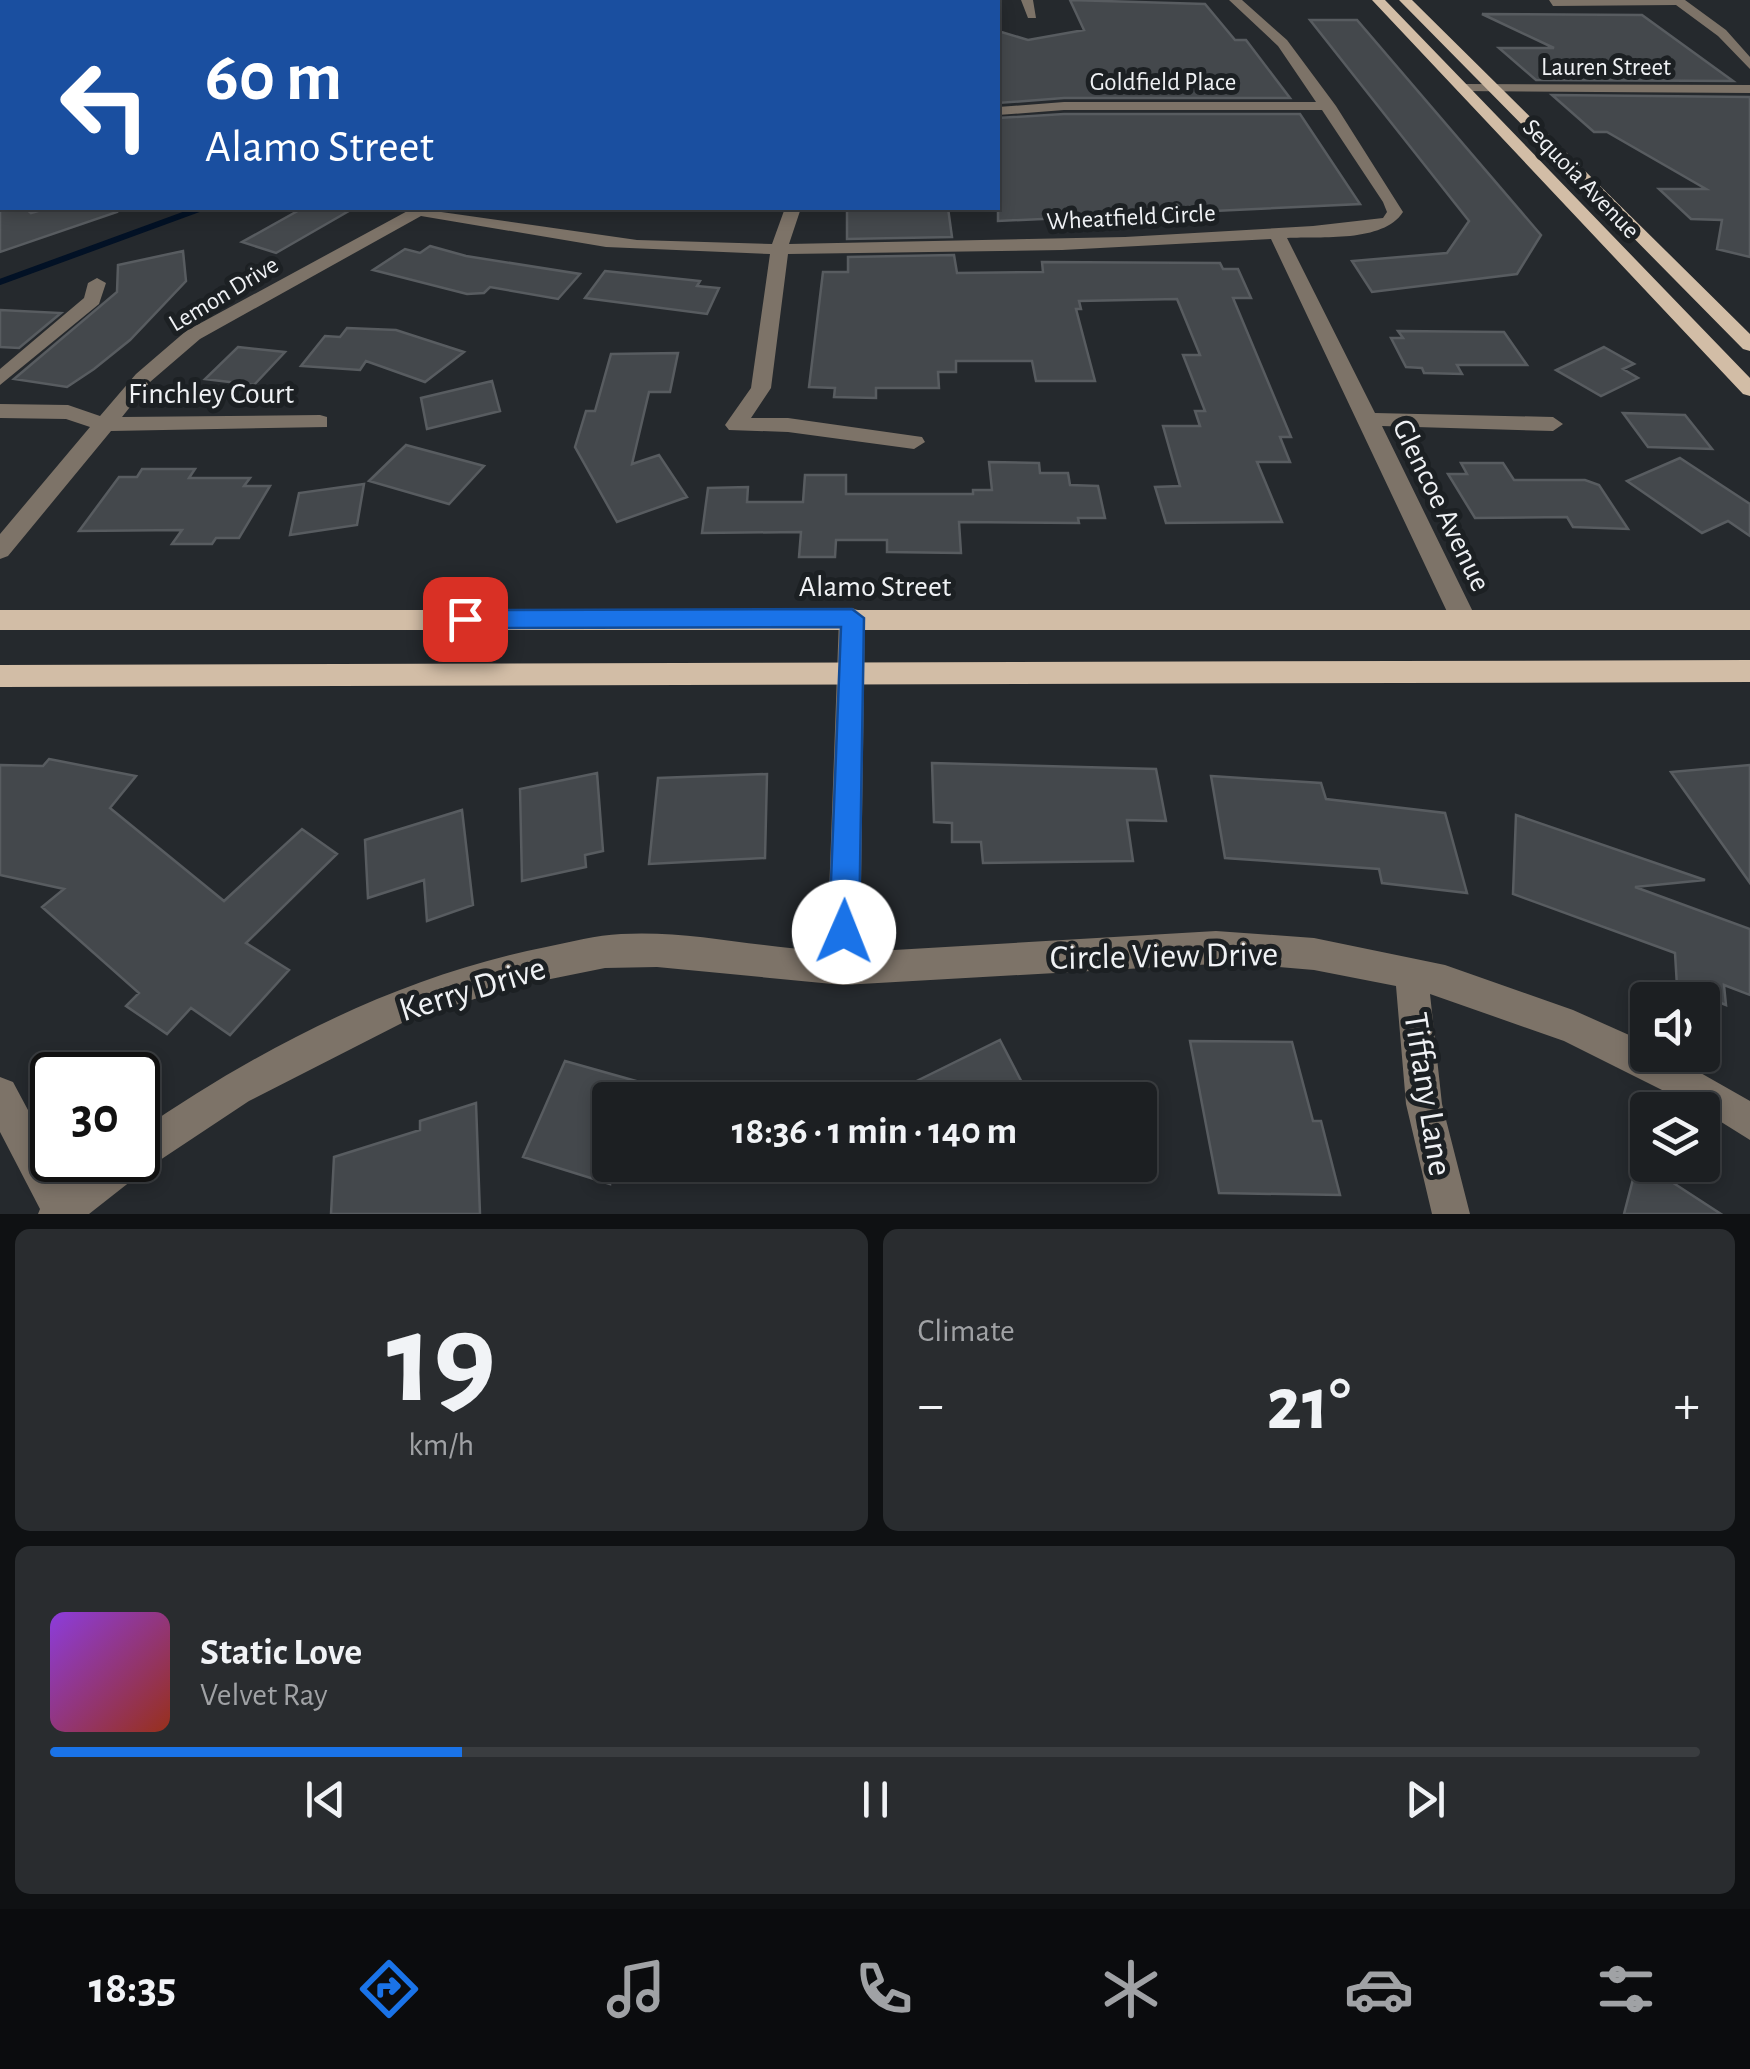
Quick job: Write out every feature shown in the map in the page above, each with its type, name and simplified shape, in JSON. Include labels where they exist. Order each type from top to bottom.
[{"type":"main road","name":"Sequoia Avenue","points":[[1378,0],[1750,390]]},
{"type":"main road","name":"Sequoia Avenue","points":[[1405,0],[1750,345]]},
{"type":"main road","name":"Alamo Street","points":[[0,620],[1750,620]]},
{"type":"main road","points":[[0,676],[1750,671]]},
{"type":"street","points":[[1027,0],[1032,15]]},
{"type":"street","name":"Wheatfield Circle","points":[[428,210],[665,247],[993,247],[1276,234],[1376,226],[1390,220],[1395,212],[1329,106],[1284,43],[1236,0]]},
{"type":"street","points":[[1553,2],[1678,0],[1722,33],[1750,65]]},
{"type":"street","name":"Lauren Street","points":[[1462,88],[1750,89]]},
{"type":"street","name":"Goldfield Place","points":[[1000,111],[1064,106],[1329,106]]},
{"type":"street","name":"Lemon Drive","points":[[0,550],[142,378],[192,335],[420,210]]},
{"type":"street","points":[[793,210],[780,248],[761,388],[736,425],[788,425],[914,442]]},
{"type":"street","name":"Glencoe Avenue","points":[[1276,234],[1353,382],[1366,419],[1463,618]]},
{"type":"street","points":[[0,379],[93,300],[97,283]]},
{"type":"street","name":"Finchley Court","points":[[0,411],[68,412],[102,424],[320,422]]},
{"type":"street","name":"Glencoe Avenue","points":[[1366,419],[1553,424]]},
{"type":"street","points":[[843,969],[852,618]]},
{"type":"street","name":"Circle View Drive","points":[[843,969],[1244,947],[1319,954],[1412,972],[1524,1008],[1628,1054],[1750,1122]]},
{"type":"street","name":"Kerry Drive","points":[[160,1140],[273,1068],[380,1016],[464,985],[542,964],[625,950],[843,969]]},
{"type":"street","name":"Tiffany Lane","points":[[1412,972],[1424,1104],[1451,1214]]},
{"type":"street","points":[[0,1095],[59,1212],[100,1182]]},
{"type":"building","points":[[1070,0],[1205,4],[1235,40],[1246,40],[1290,98],[1064,98],[1000,103],[1000,32],[1028,40],[1084,30]]},
{"type":"building","points":[[1482,14],[1642,15],[1733,81],[1536,80],[1499,48],[1554,48]]},
{"type":"building","points":[[1310,20],[1357,20],[1541,235],[1517,274],[1372,292],[1352,261],[1447,253],[1469,221]]},
{"type":"building","points":[[1552,95],[1750,97],[1750,257],[1717,249],[1722,220],[1691,219],[1659,189],[1706,189],[1607,132],[1594,132]]},
{"type":"building","points":[[1064,114],[1300,114],[1360,204],[998,221],[1000,118]]},
{"type":"building","points":[[0,210],[116,210],[117,212],[0,252]]},
{"type":"building","points":[[299,210],[351,210],[276,253],[242,242]]},
{"type":"building","points":[[847,210],[948,210],[952,237],[847,239]]},
{"type":"building","points":[[430,246],[466,256],[580,274],[558,299],[490,287],[484,293],[467,294],[373,270],[405,249],[420,253]]},
{"type":"building","points":[[183,251],[186,281],[130,340],[94,369],[67,387],[14,379],[117,292],[118,265]]},
{"type":"building","points":[[954,255],[957,273],[1043,272],[1042,262],[1220,263],[1223,269],[1238,269],[1251,298],[1233,298],[1291,437],[1280,437],[1290,462],[1257,462],[1282,522],[1166,523],[1155,487],[1180,486],[1163,426],[1200,426],[1195,411],[1205,411],[1183,355],[1200,355],[1177,299],[1079,301],[1081,309],[1076,309],[1095,381],[1036,381],[1032,361],[956,361],[956,372],[938,372],[939,388],[876,388],[876,398],[834,397],[835,388],[809,387],[823,272],[848,272],[848,257]]},
{"type":"building","points":[[605,271],[700,281],[697,286],[719,288],[707,314],[585,298]]},
{"type":"building","points":[[0,310],[61,313],[19,348],[0,347]]},
{"type":"building","points":[[347,328],[396,330],[464,352],[425,382],[366,361],[360,370],[301,366],[325,336],[340,337]]},
{"type":"building","points":[[1398,331],[1504,332],[1527,365],[1457,365],[1462,374],[1424,373],[1422,368],[1406,367],[1391,338],[1403,338]]},
{"type":"building","points":[[238,347],[285,352],[254,385],[205,379]]},
{"type":"building","points":[[1604,347],[1634,364],[1623,369],[1638,378],[1601,396],[1556,370]]},
{"type":"building","points":[[678,353],[670,392],[649,392],[632,464],[659,455],[687,497],[617,522],[575,447],[586,411],[595,411],[611,354]]},
{"type":"building","points":[[492,381],[500,411],[427,429],[421,398]]},
{"type":"building","points":[[1623,413],[1685,415],[1712,449],[1648,447]]},
{"type":"building","points":[[406,445],[484,466],[449,504],[369,481]]},
{"type":"building","points":[[1680,458],[1750,504],[1750,536],[1728,521],[1702,533],[1627,481]]},
{"type":"building","points":[[989,462],[1039,463],[1040,473],[1068,473],[1070,485],[1098,486],[1105,518],[1078,518],[1079,523],[959,522],[961,553],[887,552],[887,540],[836,540],[835,557],[799,557],[801,532],[702,533],[708,488],[748,487],[747,502],[803,502],[805,475],[846,475],[846,494],[973,494],[973,490],[992,490]]},
{"type":"building","points":[[1461,463],[1503,463],[1514,480],[1585,480],[1599,485],[1628,529],[1573,527],[1567,517],[1475,518],[1448,474],[1467,474]]},
{"type":"building","points":[[142,469],[195,469],[189,478],[250,478],[244,486],[270,486],[239,538],[216,538],[212,544],[172,544],[182,530],[79,531],[119,477],[137,477]]},
{"type":"building","points":[[364,484],[357,525],[290,535],[299,493]]},
{"type":"building","points":[[49,759],[136,776],[110,808],[224,901],[302,829],[337,854],[246,943],[289,970],[230,1035],[191,1008],[167,1034],[126,1006],[139,993],[42,907],[64,889],[0,875],[0,765],[43,766]]},
{"type":"building","points":[[932,763],[1156,769],[1166,821],[1127,820],[1133,861],[983,863],[981,842],[952,842],[952,823],[934,822]]},
{"type":"building","points":[[1750,765],[1750,883],[1671,772]]},
{"type":"building","points":[[597,773],[603,851],[585,855],[586,867],[522,881],[520,789]]},
{"type":"building","points":[[767,774],[765,858],[649,864],[658,778]]},
{"type":"building","points":[[1211,776],[1321,783],[1326,799],[1445,813],[1467,893],[1382,883],[1379,869],[1225,858]]},
{"type":"building","points":[[462,810],[473,905],[427,921],[424,880],[368,898],[365,840]]},
{"type":"building","points":[[1516,815],[1705,880],[1635,887],[1750,929],[1750,995],[1724,985],[1726,1005],[1720,1003],[1720,982],[1677,982],[1675,953],[1513,894]]},
{"type":"building","points":[[1000,1040],[1022,1082],[915,1082]]},
{"type":"building","points":[[1190,1041],[1292,1042],[1313,1121],[1321,1121],[1340,1195],[1219,1193]]},
{"type":"building","points":[[565,1061],[640,1082],[592,1082],[592,1178],[523,1157]]},
{"type":"building","points":[[476,1103],[480,1214],[331,1214],[334,1157],[420,1130],[420,1121]]},
{"type":"building","points":[[1632,1182],[1672,1182],[1721,1214],[1624,1214]]},
{"type":"waterway","points":[[0,282],[197,210]]},
{"type":"route","points":[[465,619],[852,618],[844,932]]}]
